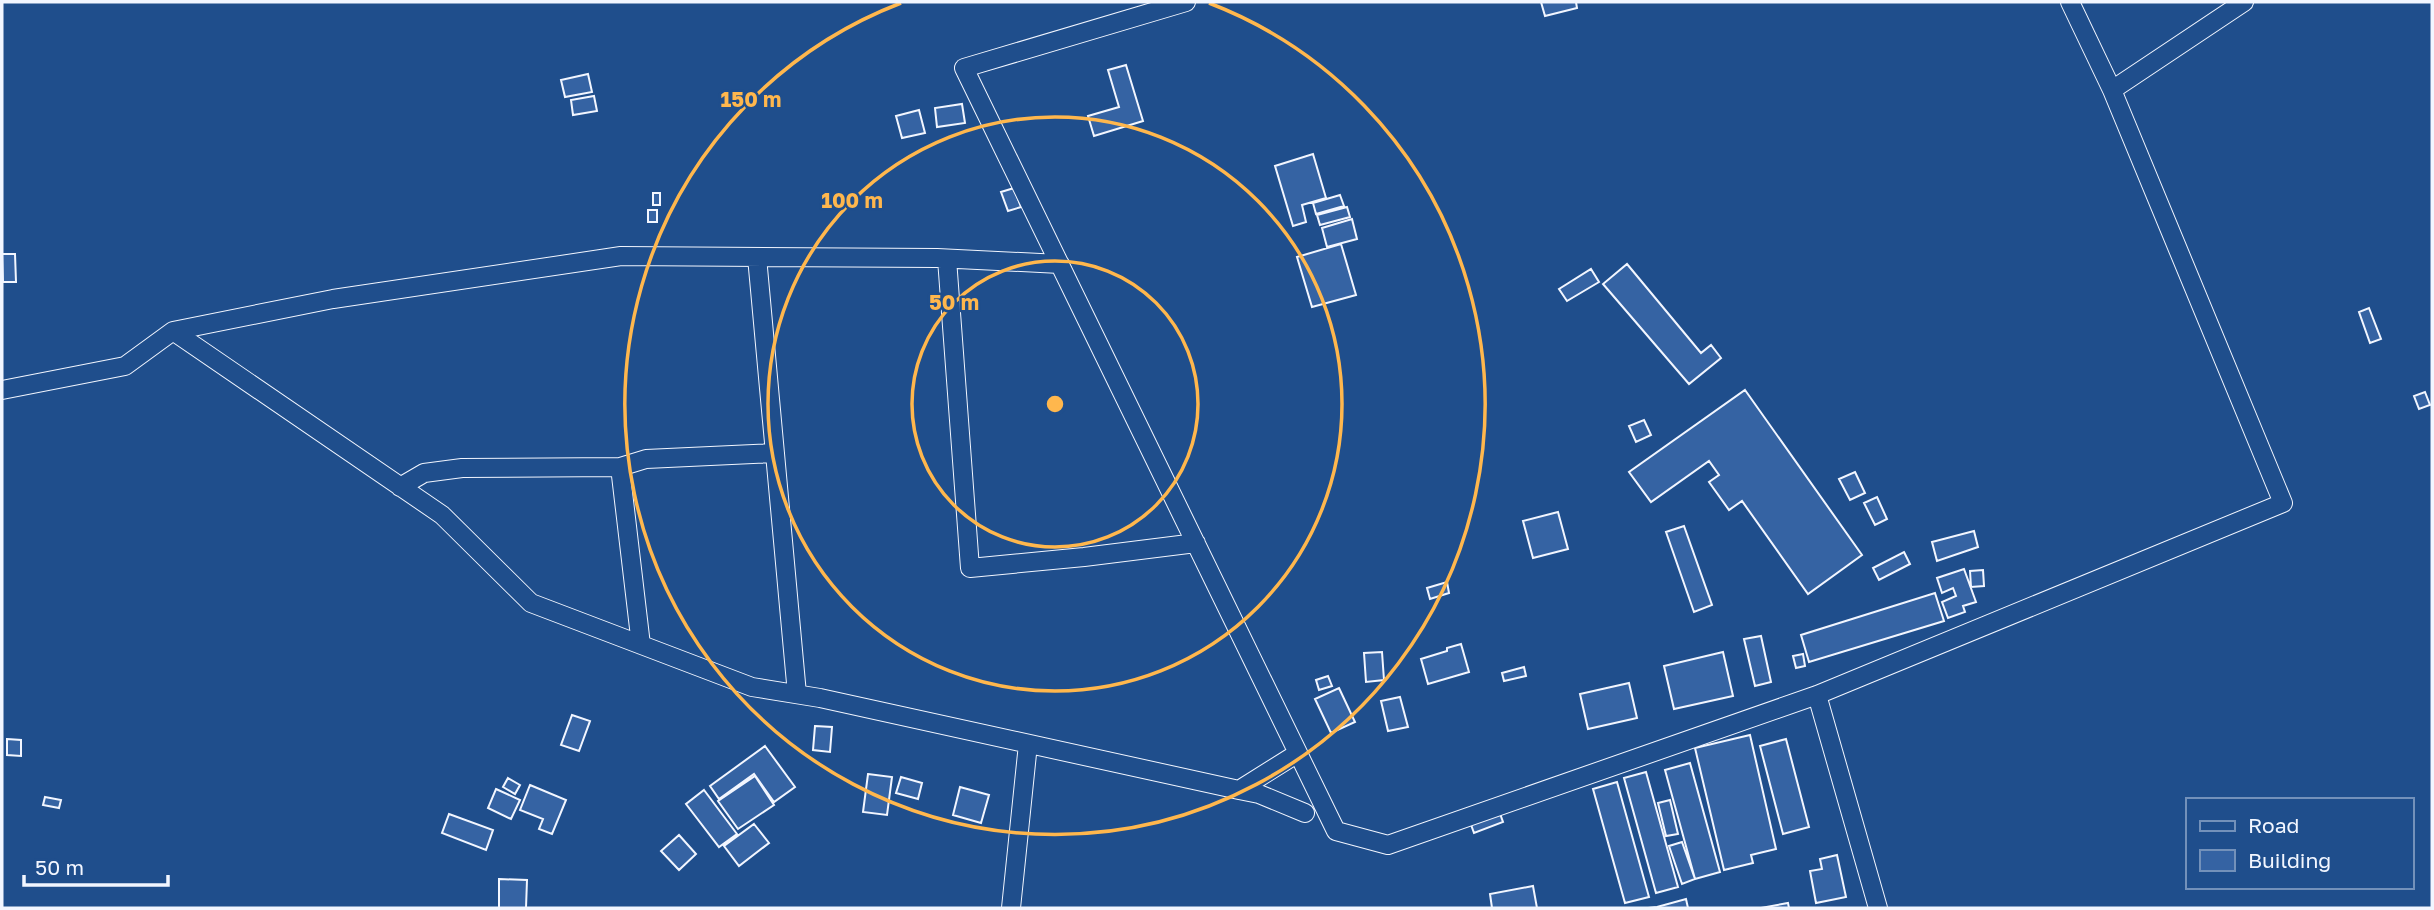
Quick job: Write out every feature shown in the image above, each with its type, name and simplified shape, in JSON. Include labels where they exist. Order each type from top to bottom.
[{"type":"street","points":[[1186,2],[964,68],[1336,831],[1388,845],[1817,695],[2283,503],[2112,90],[2070,2]]},
{"type":"street","points":[[2112,90],[2244,2]]},
{"type":"street","points":[[2,390],[125,366],[173,331],[333,299],[621,256],[947,259],[1060,264]]},
{"type":"street","points":[[757,257],[797,694]]},
{"type":"street","points":[[947,259],[970,568],[1196,543]]},
{"type":"street","points":[[173,331],[442,516],[531,603],[752,687],[797,694],[1259,794],[1305,813]]},
{"type":"street","points":[[400,487],[424,473],[462,468],[620,467],[646,458],[775,453]]},
{"type":"street","points":[[620,467],[641,645]]},
{"type":"street","points":[[1817,695],[1878,908]]},
{"type":"street","points":[[1011,908],[1028,744]]},
{"type":"street","points":[[1238,790],[1298,753]]},
{"type":"building","points":[[1541,2],[1576,2],[1577,8],[1545,16]]},
{"type":"building","points":[[1126,65],[1143,121],[1094,136],[1088,116],[1119,107],[1108,70]]},
{"type":"building","points":[[588,74],[592,92],[565,97],[561,80]]},
{"type":"building","points":[[594,96],[597,111],[573,115],[571,100]]},
{"type":"building","points":[[962,104],[965,123],[937,127],[935,108]]},
{"type":"building","points":[[919,110],[925,133],[902,138],[896,116]]},
{"type":"building","points":[[1313,154],[1326,198],[1302,205],[1306,222],[1293,226],[1275,166]]},
{"type":"building","points":[[1014,188],[1021,207],[1008,211],[1001,192]]},
{"type":"building","points":[[653,193],[660,193],[660,205],[653,205]]},
{"type":"building","points":[[1340,195],[1344,206],[1316,214],[1313,203]]},
{"type":"building","points":[[1347,207],[1350,217],[1320,225],[1317,215]]},
{"type":"building","points":[[648,210],[657,210],[657,222],[648,222]]},
{"type":"building","points":[[1352,219],[1357,239],[1327,247],[1322,228]]},
{"type":"building","points":[[1341,244],[1356,295],[1312,307],[1297,257]]},
{"type":"building","points":[[2,254],[15,254],[16,282],[3,282]]},
{"type":"building","points":[[1627,264],[1701,353],[1711,345],[1721,358],[1689,384],[1603,284]]},
{"type":"building","points":[[1591,269],[1599,282],[1567,301],[1559,289]]},
{"type":"building","points":[[2369,308],[2381,339],[2370,343],[2359,312]]},
{"type":"building","points":[[1745,390],[1862,555],[1808,594],[1742,501],[1729,510],[1709,482],[1719,475],[1709,461],[1651,502],[1629,472]]},
{"type":"building","points":[[2425,392],[2430,405],[2419,409],[2414,396]]},
{"type":"building","points":[[1644,420],[1651,435],[1636,442],[1629,426]]},
{"type":"building","points":[[1855,472],[1865,493],[1850,500],[1839,479]]},
{"type":"building","points":[[1877,497],[1887,519],[1875,525],[1864,503]]},
{"type":"building","points":[[1558,512],[1568,549],[1533,558],[1523,521]]},
{"type":"building","points":[[1684,526],[1712,605],[1694,612],[1666,532]]},
{"type":"building","points":[[1974,531],[1978,547],[1937,561],[1932,542]]},
{"type":"building","points":[[1904,552],[1910,564],[1879,580],[1873,568]]},
{"type":"building","points":[[1964,569],[1976,602],[1963,606],[1965,612],[1948,618],[1942,602],[1956,596],[1953,588],[1942,593],[1937,578]]},
{"type":"building","points":[[1983,570],[1984,586],[1971,587],[1970,571]]},
{"type":"building","points":[[1447,582],[1449,593],[1430,599],[1427,588]]},
{"type":"building","points":[[1935,593],[1944,621],[1809,662],[1801,635]]},
{"type":"building","points":[[1761,636],[1771,682],[1755,686],[1744,639]]},
{"type":"building","points":[[1461,644],[1469,672],[1428,684],[1421,659]]},
{"type":"building","points":[[1382,652],[1384,680],[1366,682],[1364,653]]},
{"type":"building","points":[[1723,652],[1733,696],[1674,709],[1664,666]]},
{"type":"building","points":[[1803,654],[1805,666],[1796,668],[1793,656]]},
{"type":"building","points":[[1524,667],[1526,676],[1504,681],[1502,673]]},
{"type":"building","points":[[1328,676],[1332,686],[1319,690],[1316,680]]},
{"type":"building","points":[[1629,683],[1637,718],[1588,729],[1580,694]]},
{"type":"building","points":[[1339,688],[1355,722],[1331,733],[1315,699]]},
{"type":"building","points":[[1400,697],[1408,727],[1388,731],[1381,701]]},
{"type":"building","points":[[572,715],[590,721],[579,751],[561,745]]},
{"type":"building","points":[[815,726],[832,727],[830,752],[813,750]]},
{"type":"building","points":[[1750,735],[1776,849],[1751,855],[1753,863],[1724,870],[1695,748]]},
{"type":"building","points":[[7,739],[21,740],[21,756],[7,755]]},
{"type":"building","points":[[1786,739],[1809,827],[1783,834],[1760,746]]},
{"type":"building","points":[[765,746],[795,787],[774,802],[754,774],[719,799],[710,786]]},
{"type":"building","points":[[1690,763],[1720,872],[1695,879],[1665,770]]},
{"type":"building","points":[[1646,772],[1678,887],[1656,893],[1624,778]]},
{"type":"building","points":[[868,774],[892,777],[887,815],[863,812]]},
{"type":"building","points":[[755,776],[774,805],[738,829],[718,801]]},
{"type":"building","points":[[901,777],[922,783],[918,799],[896,793]]},
{"type":"building","points":[[508,778],[520,785],[515,794],[503,787]]},
{"type":"building","points":[[1617,782],[1649,897],[1625,903],[1593,789]]},
{"type":"building","points":[[530,785],[566,800],[552,834],[539,829],[543,819],[520,810]]},
{"type":"building","points":[[960,787],[989,795],[981,823],[953,815]]},
{"type":"building","points":[[496,789],[520,800],[511,819],[488,808]]},
{"type":"building","points":[[704,790],[737,834],[719,847],[686,804]]},
{"type":"building","points":[[45,797],[61,800],[59,808],[43,805]]},
{"type":"building","points":[[1670,800],[1678,834],[1666,836],[1658,803]]},
{"type":"building","points":[[1498,808],[1503,822],[1474,833],[1469,819]]},
{"type":"building","points":[[449,814],[493,830],[486,850],[442,833]]},
{"type":"building","points":[[754,824],[769,843],[739,866],[724,846]]},
{"type":"building","points":[[679,835],[696,854],[679,870],[661,851]]},
{"type":"building","points":[[1682,842],[1695,879],[1682,884],[1669,846]]},
{"type":"building","points":[[1837,855],[1846,897],[1816,903],[1810,871],[1822,869],[1820,859]]},
{"type":"building","points":[[499,879],[527,880],[526,908],[499,908]]},
{"type":"building","points":[[1533,886],[1537,908],[1492,908],[1490,894]]},
{"type":"building","points":[[1686,899],[1688,908],[1648,908],[1657,907]]},
{"type":"building","points":[[1788,903],[1789,908],[1761,908]]}]
